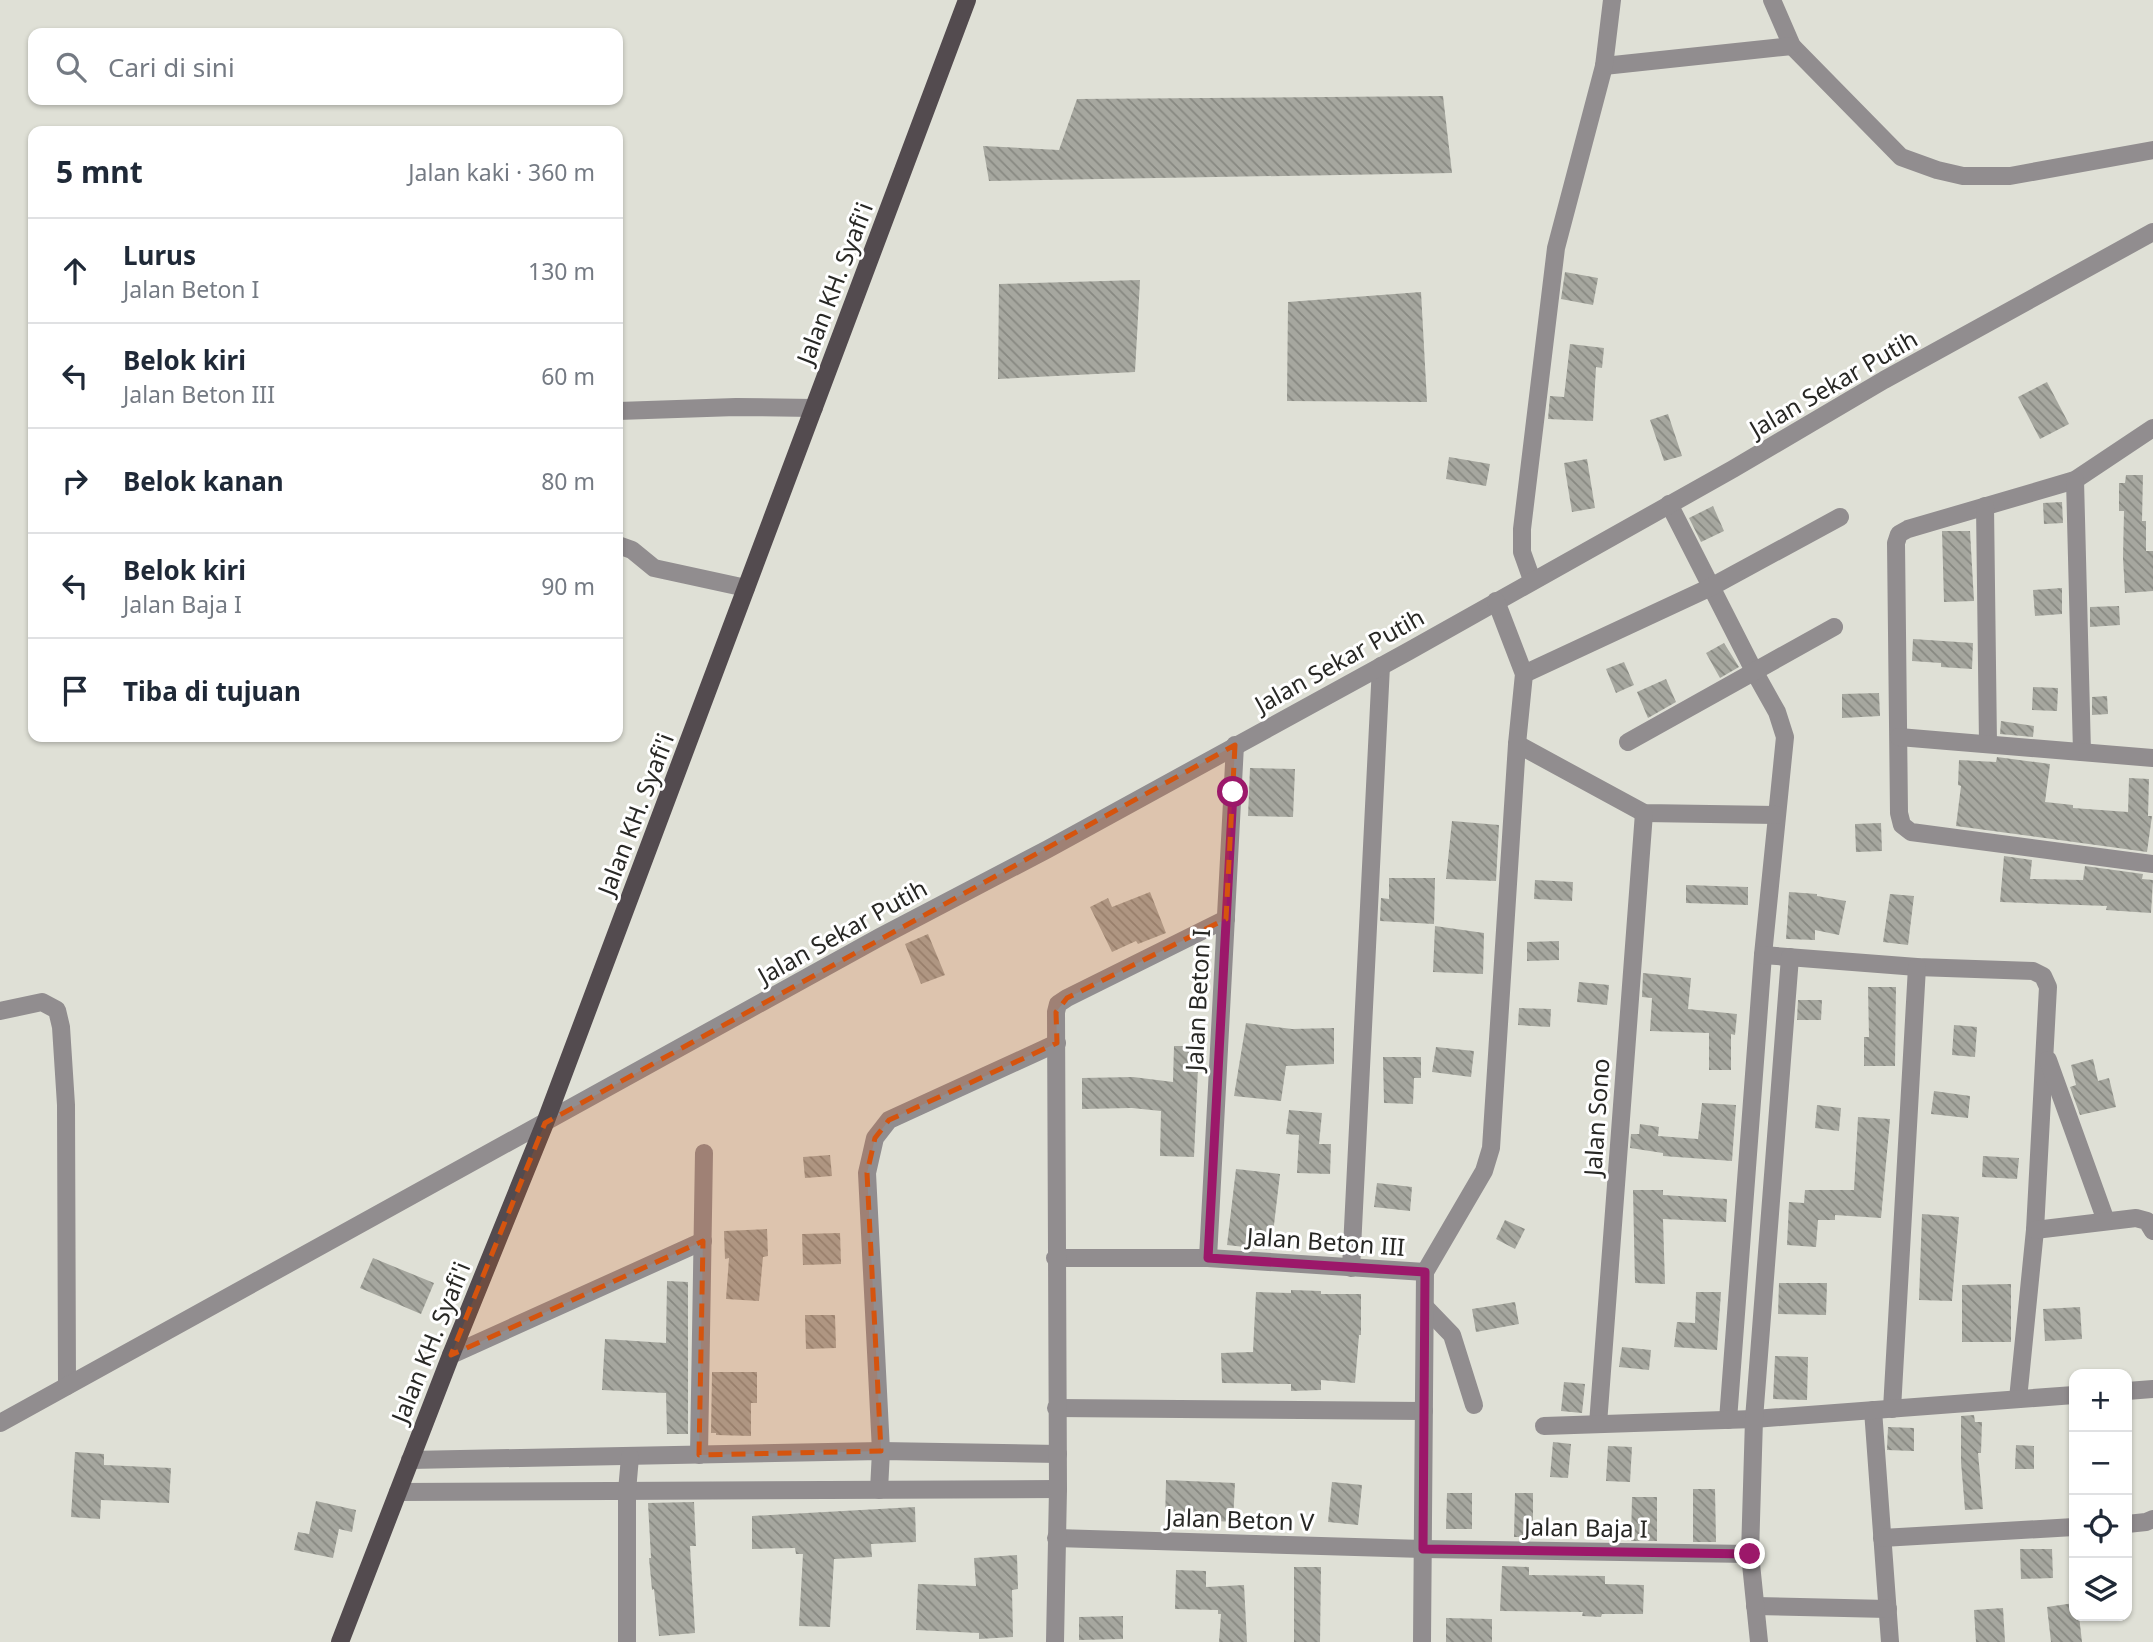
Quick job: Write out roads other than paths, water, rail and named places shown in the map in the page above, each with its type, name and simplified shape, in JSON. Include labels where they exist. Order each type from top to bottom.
[{"type":"main road","name":"Jalan KH. Syafi'i","points":[[340,1642],[451,1355],[545,1123],[967,0]]},
{"type":"street","points":[[1532,580],[1522,552],[1522,529],[1556,248],[1604,66],[1612,0]]},
{"type":"street","points":[[1772,0],[1792,46],[1901,157],[1964,176],[2010,176],[2153,150]]},
{"type":"street","points":[[1604,66],[1792,46]]},
{"type":"street","name":"Jalan Sekar Putih","points":[[0,1423],[880,937],[1048,849],[1409,651],[1884,380],[2153,232]]},
{"type":"street","points":[[623,411],[736,407],[814,408]]},
{"type":"street","points":[[2153,428],[2074,480],[1908,529],[1899,534],[1896,543],[1899,813],[1902,825],[1911,832],[2153,864]]},
{"type":"street","points":[[2074,480],[2082,752]]},
{"type":"street","points":[[1669,505],[1777,712],[1785,737],[1763,955],[1728,1420]]},
{"type":"street","points":[[1985,506],[1988,744]]},
{"type":"street","points":[[1524,674],[1711,587],[1840,517]]},
{"type":"street","points":[[623,547],[632,550],[654,568],[746,587]]},
{"type":"street","points":[[1422,1642],[1425,1272],[1484,1171],[1491,1148],[1517,741],[1524,674],[1496,601]]},
{"type":"street","points":[[1628,742],[1834,627]]},
{"type":"street","points":[[1351,1268],[1381,666]]},
{"type":"street","points":[[1899,737],[2153,758]]},
{"type":"street","points":[[1517,741],[1644,813],[1776,815]]},
{"type":"street","name":"Jalan Beton I","points":[[1208,1258],[1236,745]]},
{"type":"street","name":"Jalan Sono","points":[[1598,1424],[1644,813]]},
{"type":"street","points":[[1055,1642],[1058,1489],[1056,1012],[1058,1004],[1063,1001],[1226,919]]},
{"type":"street","points":[[1763,955],[1917,967],[2033,971],[2043,976],[2048,987],[2035,1230],[2018,1399]]},
{"type":"street","points":[[1759,1642],[1750,1554],[1754,1419],[1790,957]]},
{"type":"street","points":[[1892,1409],[1917,967]]},
{"type":"street","points":[[0,1011],[42,1002],[57,1010],[61,1027],[66,1105],[67,1386]]},
{"type":"street","points":[[879,1490],[881,1451],[867,1172],[875,1138],[890,1120],[1057,1043]]},
{"type":"street","points":[[2045,1052],[2106,1221]]},
{"type":"street","points":[[699,1455],[704,1153]]},
{"type":"street","points":[[2035,1230],[2136,1217],[2147,1221],[2153,1231]]},
{"type":"street","points":[[451,1355],[703,1241]]},
{"type":"street","name":"Jalan Beton III","points":[[1055,1258],[1208,1258],[1425,1272]]},
{"type":"street","points":[[1425,1307],[1452,1335],[1474,1405]]},
{"type":"street","points":[[2132,1391],[2153,1389]]},
{"type":"street","points":[[1544,1426],[1754,1419],[2069,1395]]},
{"type":"street","points":[[1056,1408],[1424,1411]]},
{"type":"street","points":[[1873,1410],[1890,1642]]},
{"type":"street","points":[[410,1460],[881,1451],[1058,1454]]},
{"type":"street","points":[[627,1642],[627,1491],[630,1457]]},
{"type":"street","points":[[398,1492],[1058,1489]]},
{"type":"street","points":[[2132,1524],[2153,1519]]},
{"type":"street","points":[[1882,1538],[2069,1527]]},
{"type":"street","name":"Jalan Beton V","points":[[1056,1538],[1423,1549]]},
{"type":"street","name":"Jalan Baja I","points":[[1423,1549],[1750,1554]]},
{"type":"street","points":[[1755,1606],[1888,1609]]}]
